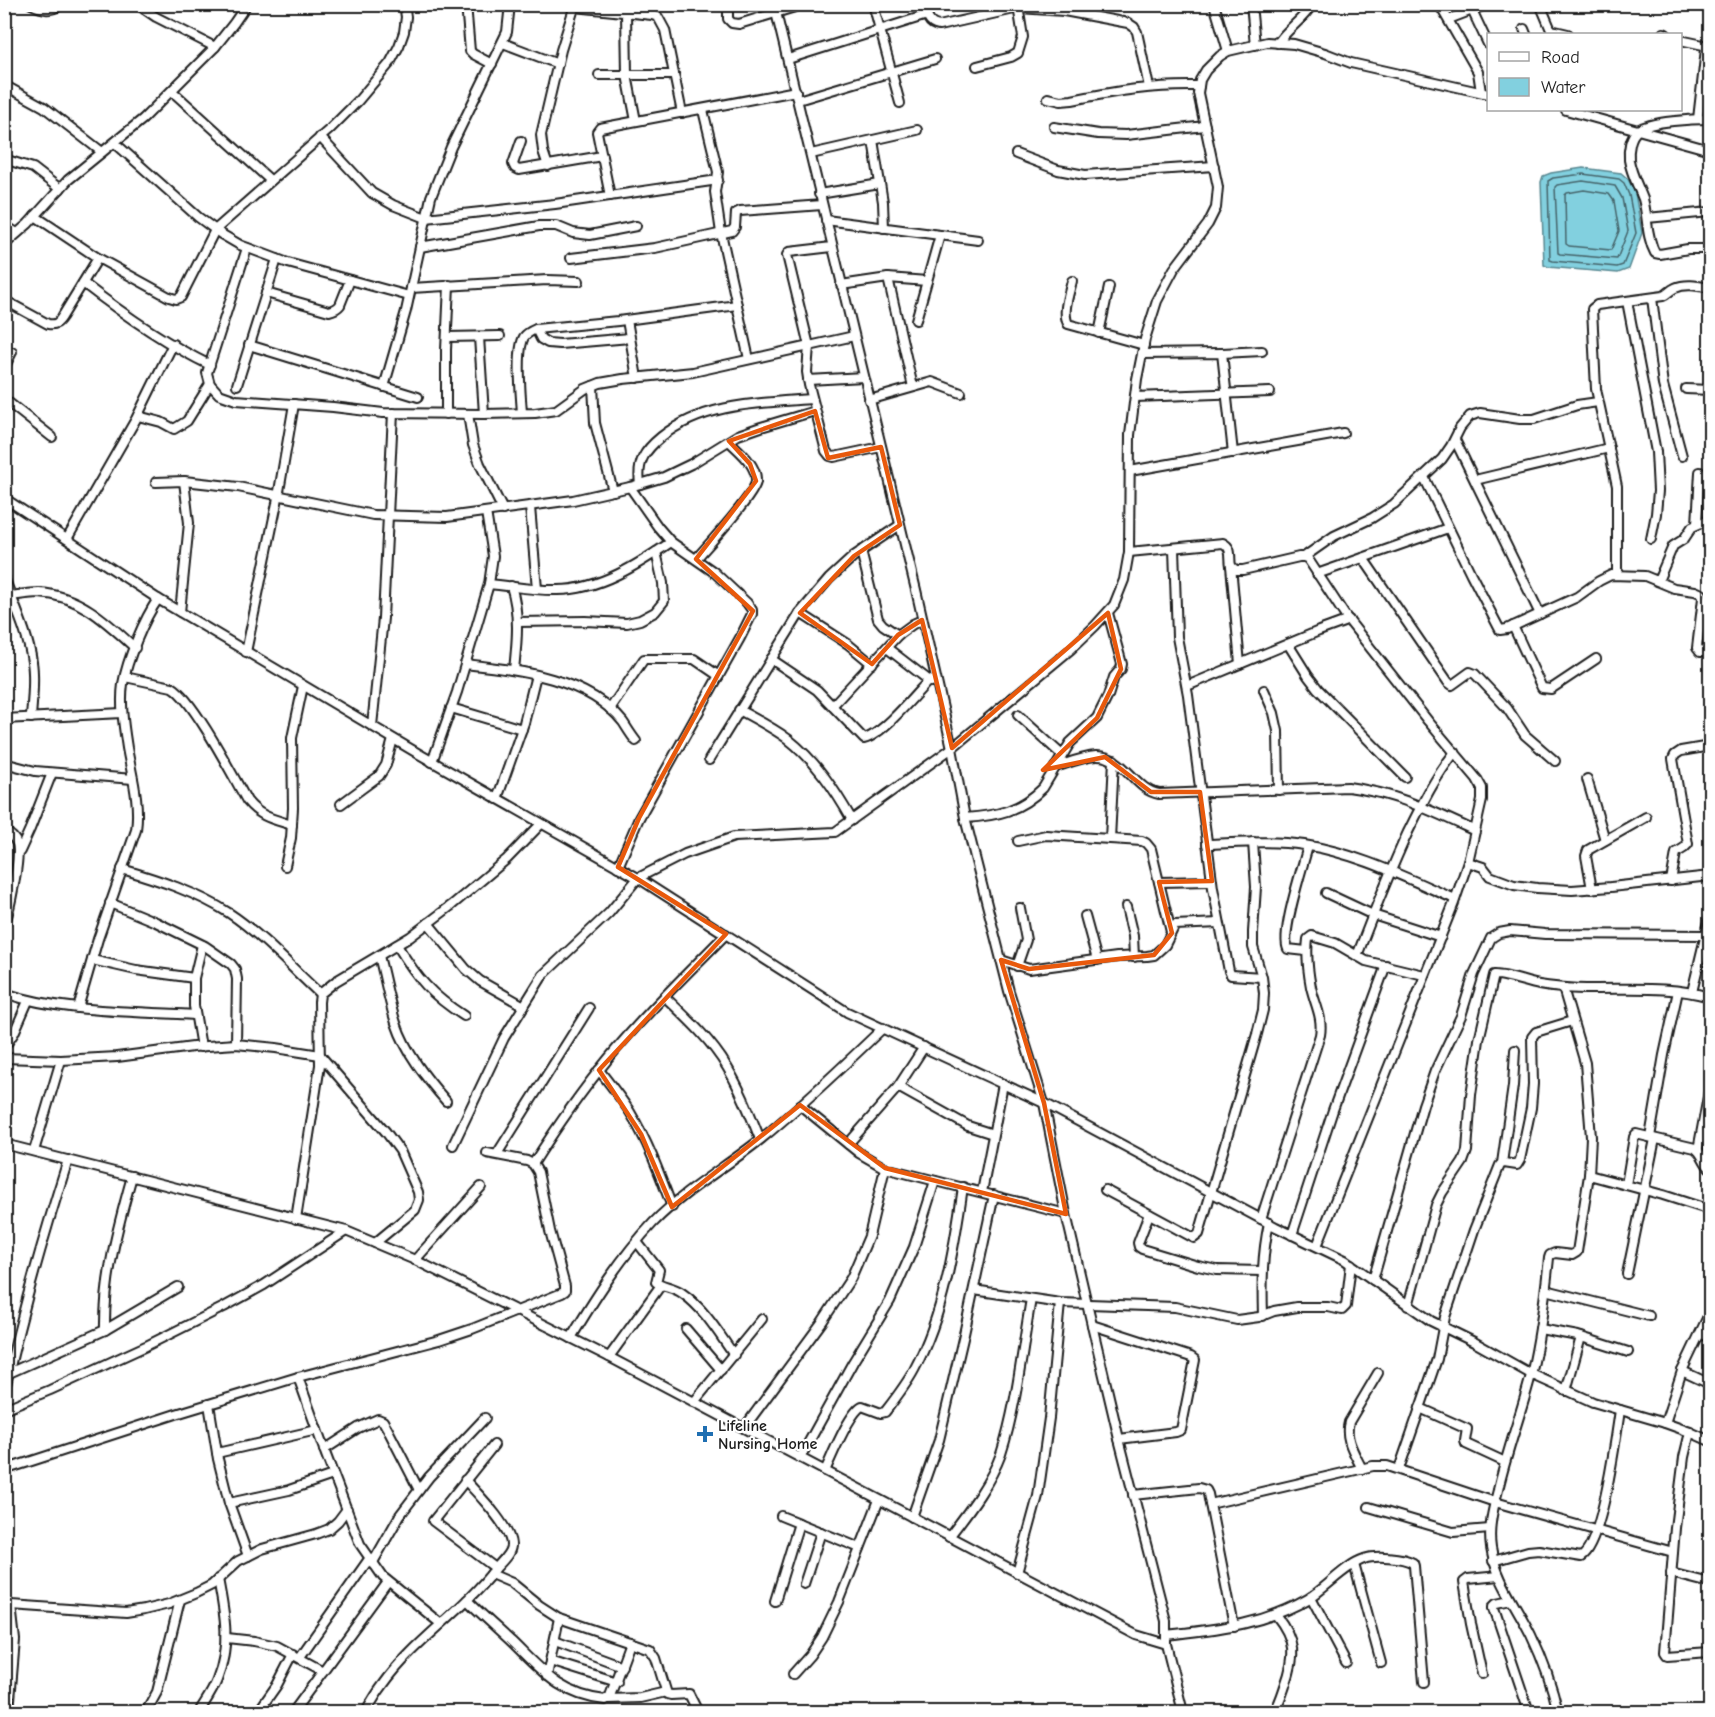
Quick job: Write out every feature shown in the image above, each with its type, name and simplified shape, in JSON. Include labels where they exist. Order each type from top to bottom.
[{"type":"street","points":[[4,16],[8,4]]},
{"type":"street","points":[[31,4],[47,10],[62,4]]},
{"type":"street","points":[[137,4],[156,17],[215,47]]},
{"type":"street","points":[[4,245],[60,189],[143,119],[215,47],[247,4]]},
{"type":"street","points":[[35,216],[98,258],[169,297],[176,299],[181,297],[215,230],[358,101],[390,63],[404,33],[406,17],[404,4]]},
{"type":"street","points":[[466,4],[470,51],[492,64]]},
{"type":"street","points":[[384,387],[410,292],[431,197],[451,147],[507,32],[510,4]]},
{"type":"street","points":[[728,4],[728,19],[732,23],[739,24],[775,9],[805,4]]},
{"type":"street","points":[[873,4],[900,103]]},
{"type":"street","points":[[926,4],[929,21],[939,26],[1018,6],[1121,21],[1134,27],[1137,32],[1149,87]]},
{"type":"street","points":[[1214,4],[1228,51]]},
{"type":"street","points":[[1251,4],[1255,45]]},
{"type":"street","points":[[1278,43],[1284,33],[1302,18],[1312,4]]},
{"type":"street","points":[[453,1145],[504,1038],[543,975],[609,913],[638,878],[685,854],[734,837],[835,832],[952,748],[1070,650],[1108,612],[1114,605],[1124,580],[1129,552],[1131,435],[1144,345],[1157,301],[1174,269],[1208,224],[1216,208],[1218,188],[1198,93],[1200,80],[1206,70],[1228,51],[1267,42],[1294,44],[1351,63],[1484,93],[1478,72],[1439,4]]},
{"type":"street","points":[[1449,20],[1488,4]]},
{"type":"street","points":[[1539,4],[1551,30],[1564,33]]},
{"type":"street","points":[[548,166],[543,151],[542,135],[558,64],[575,6],[658,17],[665,30],[682,113]]},
{"type":"street","points":[[977,66],[1018,53],[1023,37],[1018,6]]},
{"type":"street","points":[[775,9],[900,525],[952,748],[965,818],[1009,991],[1044,1103],[1087,1305],[1166,1621],[1166,1639],[1183,1713]]},
{"type":"street","points":[[1472,10],[1487,42]]},
{"type":"street","points":[[626,12],[627,75],[636,121]]},
{"type":"street","points":[[788,59],[927,15]]},
{"type":"street","points":[[1682,40],[1709,45],[1698,119]]},
{"type":"street","points":[[502,43],[558,64]]},
{"type":"street","points":[[610,196],[597,132],[600,128],[797,96],[891,72],[935,58]]},
{"type":"street","points":[[599,75],[674,75]]},
{"type":"street","points":[[4,85],[44,107],[102,152]]},
{"type":"street","points":[[1048,98],[1061,101],[1149,87],[1199,86]]},
{"type":"street","points":[[171,91],[270,180]]},
{"type":"street","points":[[1701,94],[1710,94]]},
{"type":"street","points":[[703,110],[718,172],[715,192],[722,233],[749,359]]},
{"type":"street","points":[[1570,111],[1710,150]]},
{"type":"street","points":[[1710,119],[1659,124],[1637,130],[1631,143],[1629,159],[1643,201],[1655,253],[1710,249]]},
{"type":"street","points":[[1054,127],[1098,134],[1126,135],[1205,126]]},
{"type":"street","points":[[811,154],[917,130]]},
{"type":"street","points":[[320,137],[372,193],[393,205],[426,218],[555,204],[718,180]]},
{"type":"street","points":[[873,140],[884,212],[884,228]]},
{"type":"street","points":[[521,141],[513,164],[514,168],[519,170],[602,156]]},
{"type":"street","points":[[115,143],[215,230],[247,248],[277,260],[350,280],[410,292],[449,285],[546,280],[579,281]]},
{"type":"street","points":[[1016,154],[1058,170],[1085,175],[1214,166]]},
{"type":"street","points":[[4,159],[33,168],[60,189]]},
{"type":"street","points":[[819,194],[880,184]]},
{"type":"street","points":[[571,258],[655,248],[722,233],[735,229],[735,215],[740,211],[822,204]]},
{"type":"street","points":[[1647,218],[1710,212]]},
{"type":"street","points":[[826,220],[978,240]]},
{"type":"street","points":[[4,225],[17,234]]},
{"type":"street","points":[[420,247],[539,226],[556,226],[573,233],[590,235],[636,226]]},
{"type":"street","points":[[916,320],[940,235]]},
{"type":"street","points":[[832,247],[789,252],[787,255],[809,346],[808,380],[812,399],[826,451],[830,456],[881,447]]},
{"type":"street","points":[[247,248],[207,373],[210,384],[219,394],[236,400],[393,413],[484,414],[556,410],[585,388],[600,383],[693,372],[854,336]]},
{"type":"street","points":[[4,300],[48,324],[58,323],[98,258]]},
{"type":"street","points":[[237,385],[277,260]]},
{"type":"street","points":[[841,285],[888,278],[927,280]]},
{"type":"street","points":[[888,278],[913,387]]},
{"type":"street","points":[[266,293],[329,311],[337,309],[340,305],[350,280]]},
{"type":"street","points":[[1072,281],[1066,321],[1073,326],[1144,345]]},
{"type":"street","points":[[83,283],[124,314],[210,365]]},
{"type":"street","points":[[446,414],[449,285]]},
{"type":"street","points":[[1617,574],[1617,486],[1598,402],[1592,309],[1597,305],[1666,296],[1674,288],[1683,285],[1710,288]]},
{"type":"street","points":[[1098,333],[1109,288]]},
{"type":"street","points":[[1652,298],[1663,385],[1682,456]]},
{"type":"street","points":[[1627,301],[1656,452],[1658,492],[1651,539]]},
{"type":"street","points":[[522,413],[521,348],[523,339],[529,332],[536,329],[627,320],[737,305]]},
{"type":"street","points":[[627,320],[637,378]]},
{"type":"street","points":[[536,329],[542,339],[548,343],[630,338]]},
{"type":"street","points":[[447,337],[500,336]]},
{"type":"street","points":[[479,337],[484,414]]},
{"type":"street","points":[[67,539],[138,416],[173,345]]},
{"type":"street","points":[[249,345],[418,397]]},
{"type":"street","points":[[1142,354],[1262,351]]},
{"type":"street","points":[[4,368],[12,352]]},
{"type":"street","points":[[1222,353],[1233,453]]},
{"type":"street","points":[[808,380],[864,377]]},
{"type":"street","points":[[869,400],[936,383],[961,393]]},
{"type":"street","points":[[138,416],[174,429],[187,421],[210,384]]},
{"type":"street","points":[[593,386],[595,423],[613,491]]},
{"type":"street","points":[[1686,389],[1710,390]]},
{"type":"street","points":[[1135,397],[1270,392]]},
{"type":"street","points":[[4,399],[52,437]]},
{"type":"street","points":[[640,484],[638,472],[650,446],[674,427],[700,415],[724,408],[812,399]]},
{"type":"street","points":[[1231,566],[1236,570],[1243,570],[1304,557],[1334,536],[1385,510],[1442,459],[1466,421],[1474,414],[1534,419],[1577,405],[1598,402]]},
{"type":"street","points":[[246,652],[294,404]]},
{"type":"street","points":[[156,482],[184,481],[238,487],[373,514],[447,517],[530,507],[630,488],[664,477],[691,464],[738,435],[815,411]]},
{"type":"street","points":[[372,726],[383,618],[393,413]]},
{"type":"street","points":[[468,414],[473,445],[503,510]]},
{"type":"street","points":[[1130,471],[1343,433]]},
{"type":"street","points":[[1455,440],[1540,614]]},
{"type":"street","points":[[696,559],[753,490],[756,481],[755,472],[750,464],[729,441]]},
{"type":"street","points":[[1474,480],[1609,448]]},
{"type":"street","points":[[1697,524],[1700,472]]},
{"type":"street","points":[[1424,477],[1499,629],[1503,630],[1513,626],[1577,597],[1605,577],[1617,574],[1645,576],[1674,588],[1702,594],[1697,648],[1700,652],[1710,652]]},
{"type":"street","points":[[180,612],[189,523],[184,481]]},
{"type":"street","points":[[618,867],[639,818],[719,676],[752,610],[709,568],[671,542],[630,488]]},
{"type":"street","points":[[4,498],[158,599],[432,762],[638,878],[847,1012],[1044,1103],[1261,1219],[1317,1246],[1351,1264],[1442,1327],[1531,1374],[1593,1402],[1665,1423],[1710,1441]]},
{"type":"street","points":[[530,507],[537,589]]},
{"type":"street","points":[[432,762],[489,584],[493,556],[486,512]]},
{"type":"street","points":[[1658,581],[1672,546],[1684,539],[1692,527],[1710,519]]},
{"type":"street","points":[[709,760],[800,613],[829,579],[861,551],[900,525]]},
{"type":"street","points":[[1317,574],[1448,528]]},
{"type":"street","points":[[489,584],[561,590],[581,587],[603,580],[671,542]]},
{"type":"street","points":[[1129,552],[1223,543],[1228,545],[1240,664]]},
{"type":"street","points":[[1174,548],[1178,637],[1187,686],[1219,923],[1231,975],[1262,977]]},
{"type":"street","points":[[861,551],[878,619],[898,635]]},
{"type":"street","points":[[517,622],[627,623],[640,620],[655,612],[664,601],[663,583],[656,552]]},
{"type":"street","points":[[1304,557],[1308,559],[1349,620],[1482,788],[1482,800],[1468,862],[1455,899],[1317,1246]]},
{"type":"street","points":[[1363,558],[1448,682],[1452,685],[1470,672],[1475,674],[1507,708],[1525,735],[1555,761]]},
{"type":"street","points":[[4,577],[26,637],[32,662],[31,718]]},
{"type":"street","points":[[511,586],[517,611],[518,636],[514,670]]},
{"type":"street","points":[[10,596],[39,593],[60,597],[81,605],[104,619],[135,648]]},
{"type":"street","points":[[78,1008],[110,903],[136,830],[137,795],[122,713],[123,684],[147,615],[158,599]]},
{"type":"street","points":[[965,818],[1005,813],[1021,805],[1043,788],[1070,743],[1097,718],[1122,664],[1108,612]]},
{"type":"street","points":[[800,613],[834,634],[872,664]]},
{"type":"street","points":[[833,705],[898,635],[922,620]]},
{"type":"street","points":[[1187,686],[1349,620]]},
{"type":"street","points":[[1513,626],[1542,688],[1551,688],[1596,660]]},
{"type":"street","points":[[1288,644],[1318,688],[1405,777]]},
{"type":"street","points":[[887,648],[937,686]]},
{"type":"street","points":[[771,658],[817,690],[862,738],[867,738],[886,724],[930,681]]},
{"type":"street","points":[[610,709],[644,659],[694,659],[719,676]]},
{"type":"street","points":[[465,664],[514,670],[558,680],[593,696],[610,709],[636,741]]},
{"type":"street","points":[[497,799],[522,729],[536,675]]},
{"type":"street","points":[[125,677],[172,687],[178,691],[201,722],[255,811],[291,825]]},
{"type":"street","points":[[285,866],[291,838],[292,738],[303,686]]},
{"type":"street","points":[[1264,690],[1274,713],[1278,730],[1279,790]]},
{"type":"street","points":[[451,708],[522,729]]},
{"type":"street","points":[[739,710],[787,739],[810,759],[829,782],[852,820]]},
{"type":"street","points":[[4,719],[122,713]]},
{"type":"street","points":[[1018,715],[1062,755]]},
{"type":"street","points":[[341,804],[378,777],[386,765],[393,739]]},
{"type":"street","points":[[1671,881],[1676,853],[1688,844],[1673,759],[1681,751],[1710,746]]},
{"type":"street","points":[[1357,956],[1390,871],[1421,806],[1438,775],[1455,752]]},
{"type":"street","points":[[1056,767],[1095,756],[1105,757],[1114,760],[1151,792],[1348,787],[1373,790],[1421,806],[1475,831]]},
{"type":"street","points":[[1110,839],[1114,760]]},
{"type":"street","points":[[4,763],[35,771],[134,779]]},
{"type":"street","points":[[18,855],[52,773]]},
{"type":"street","points":[[1587,779],[1605,840]]},
{"type":"street","points":[[1592,889],[1586,853],[1646,817]]},
{"type":"street","points":[[296,1219],[320,1065],[320,994],[325,988],[397,945],[428,923],[507,859],[541,824]]},
{"type":"street","points":[[4,831],[15,838],[18,846],[9,912],[4,927]]},
{"type":"street","points":[[1018,841],[1046,835],[1142,841],[1149,845],[1172,933]]},
{"type":"street","points":[[1207,844],[1253,842],[1308,846],[1358,858],[1455,899]]},
{"type":"street","points":[[1105,1190],[1196,1238],[1199,1234],[1263,1010],[1262,977],[1253,947],[1256,879],[1253,842]]},
{"type":"street","points":[[1306,951],[1288,949],[1286,941],[1287,927],[1308,846]]},
{"type":"street","points":[[1468,862],[1483,867],[1488,875],[1500,880],[1514,885],[1536,888],[1592,889],[1710,876]]},
{"type":"street","points":[[122,868],[166,883],[231,914],[320,994]]},
{"type":"street","points":[[1159,882],[1212,881]]},
{"type":"street","points":[[1326,893],[1373,915],[1441,937]]},
{"type":"street","points":[[110,903],[156,922],[202,945],[231,964],[235,969],[237,988],[236,1044]]},
{"type":"street","points":[[1126,907],[1133,936],[1134,957]]},
{"type":"street","points":[[1017,966],[1026,940],[1020,908]]},
{"type":"street","points":[[1085,916],[1096,960]]},
{"type":"street","points":[[1692,992],[1710,917]]},
{"type":"street","points":[[428,923],[466,969],[480,981],[524,1006]]},
{"type":"street","points":[[1001,960],[1029,969],[1154,955],[1165,945],[1173,927],[1178,924],[1219,923]]},
{"type":"street","points":[[1373,1280],[1423,1105],[1432,1079],[1461,1016],[1474,974],[1491,938],[1499,933],[1510,931],[1545,934],[1708,932]]},
{"type":"street","points":[[533,1164],[559,1123],[609,1058],[726,934]]},
{"type":"street","points":[[1261,1219],[1316,1051],[1322,1026],[1312,989],[1306,951],[1308,939],[1312,936],[1335,942],[1366,961],[1424,975]]},
{"type":"street","points":[[201,1047],[195,1015],[194,978],[202,945]]},
{"type":"street","points":[[397,945],[412,970],[426,987],[464,1016]]},
{"type":"street","points":[[379,956],[397,1025],[410,1054],[446,1101]]},
{"type":"street","points":[[92,960],[194,978]]},
{"type":"street","points":[[1292,1235],[1333,1110],[1386,966]]},
{"type":"street","points":[[1408,1305],[1436,1205],[1463,1162],[1467,1151],[1474,1068],[1494,975],[1537,985],[1563,988],[1678,991],[1710,997]]},
{"type":"street","points":[[1558,1713],[1544,1664],[1493,1561],[1490,1529],[1504,1462],[1531,1374],[1550,1255],[1555,1253],[1572,1255],[1577,1252],[1589,1175],[1591,1137],[1585,1063],[1563,988]]},
{"type":"street","points":[[1627,1274],[1646,1190],[1664,1056],[1678,991]]},
{"type":"street","points":[[4,993],[28,1000],[78,1008],[195,1015]]},
{"type":"street","points":[[665,997],[697,1029],[726,1065],[743,1096],[760,1139]]},
{"type":"street","points":[[4,1047],[14,1033],[28,1000]]},
{"type":"street","points":[[497,1154],[589,1008]]},
{"type":"street","points":[[1502,1163],[1517,1165],[1520,1160],[1532,1092],[1534,1034],[1572,1021]]},
{"type":"street","points":[[571,1338],[599,1292],[654,1222],[693,1189],[760,1139],[825,1084],[883,1028]]},
{"type":"street","points":[[4,1058],[61,1060],[117,1057],[236,1044],[320,1055],[400,1150],[418,1192],[416,1210],[375,1243]]},
{"type":"street","points":[[848,1144],[898,1086],[924,1047]]},
{"type":"street","points":[[1399,1469],[1437,1359],[1442,1327],[1474,1230],[1502,1163],[1513,1086],[1515,1050]]},
{"type":"street","points":[[34,1151],[61,1060]]},
{"type":"street","points":[[599,1070],[629,1112],[641,1134],[672,1207]]},
{"type":"street","points":[[982,1192],[1003,1084]]},
{"type":"street","points":[[898,1086],[968,1126],[993,1134]]},
{"type":"street","points":[[1698,1150],[1710,1086]]},
{"type":"street","points":[[800,1105],[859,1153],[885,1168],[1066,1214]]},
{"type":"street","points":[[1626,1185],[1636,1134],[1691,1146],[1698,1150],[1710,1168]]},
{"type":"street","points":[[4,1144],[346,1231],[415,1260],[609,1357],[1136,1635],[1166,1639],[1276,1615],[1311,1597],[1353,1564],[1365,1558],[1406,1560],[1413,1563],[1424,1682]]},
{"type":"street","points":[[4,1470],[298,1377],[439,1340],[565,1291],[538,1172],[533,1164],[527,1161],[487,1153]]},
{"type":"street","points":[[4,1394],[38,1257],[68,1160]]},
{"type":"street","points":[[744,1428],[822,1322],[851,1278],[869,1236],[885,1168]]},
{"type":"street","points":[[1589,1175],[1710,1210]]},
{"type":"street","points":[[105,1329],[107,1287],[118,1229],[132,1176]]},
{"type":"street","points":[[800,1458],[890,1301],[914,1247],[935,1181]]},
{"type":"street","points":[[415,1260],[481,1187]]},
{"type":"street","points":[[825,1471],[858,1407],[862,1406],[880,1413],[885,1412],[914,1370],[934,1325],[948,1275],[963,1187]]},
{"type":"street","points":[[912,1517],[939,1440],[994,1195]]},
{"type":"street","points":[[1149,1214],[1138,1244],[1142,1249],[1217,1270],[1262,1271]]},
{"type":"street","points":[[1263,1316],[1263,1247],[1269,1223]]},
{"type":"street","points":[[4,1409],[146,1346],[224,1307],[264,1286],[346,1231]]},
{"type":"street","points":[[637,1242],[657,1267],[659,1274],[656,1281],[661,1285],[674,1288],[689,1298],[734,1355]]},
{"type":"street","points":[[974,1290],[1060,1303],[1175,1307],[1237,1320],[1296,1307],[1342,1310],[1346,1306],[1351,1264]]},
{"type":"street","points":[[609,1357],[661,1285]]},
{"type":"street","points":[[9,1373],[105,1329],[178,1287]]},
{"type":"street","points":[[1546,1290],[1649,1316]]},
{"type":"street","points":[[950,1537],[978,1498],[1000,1455],[1014,1398],[1031,1299]]},
{"type":"street","points":[[1017,1573],[1038,1496],[1049,1418],[1060,1303]]},
{"type":"street","points":[[1665,1423],[1682,1371],[1710,1312]]},
{"type":"street","points":[[694,1402],[762,1319]]},
{"type":"street","points":[[1092,1325],[1191,1357],[1196,1363],[1181,1430],[1119,1439]]},
{"type":"street","points":[[686,1329],[721,1370]]},
{"type":"street","points":[[1540,1329],[1581,1337],[1628,1352]]},
{"type":"street","points":[[1700,1334],[1710,1337]]},
{"type":"street","points":[[1566,1391],[1581,1337]]},
{"type":"street","points":[[1682,1371],[1710,1384]]},
{"type":"street","points":[[1362,1469],[1350,1443],[1347,1430],[1349,1422],[1378,1373]]},
{"type":"street","points":[[298,1377],[360,1544],[388,1582],[441,1624]]},
{"type":"street","points":[[209,1404],[229,1503],[248,1556]]},
{"type":"street","points":[[1420,1408],[1467,1429],[1465,1441],[1467,1444],[1504,1462]]},
{"type":"street","points":[[1493,1561],[1527,1551],[1539,1550],[1581,1557],[1586,1554],[1596,1530],[1612,1466],[1620,1410]]},
{"type":"street","points":[[258,1713],[297,1655],[371,1561],[400,1515],[429,1477],[485,1418]]},
{"type":"street","points":[[324,1450],[358,1428],[378,1419],[383,1421],[419,1490]]},
{"type":"street","points":[[218,1453],[317,1430]]},
{"type":"street","points":[[1690,1432],[1684,1457],[1673,1552],[1665,1654],[1710,1652]]},
{"type":"street","points":[[494,1445],[433,1521],[493,1572],[512,1583],[538,1605],[577,1626],[653,1651],[666,1692],[671,1695],[689,1694],[698,1713]]},
{"type":"street","points":[[1210,1504],[1380,1465],[1399,1469],[1495,1502],[1673,1552]]},
{"type":"street","points":[[229,1503],[289,1490],[333,1475]]},
{"type":"street","points":[[366,1713],[384,1683],[467,1600],[509,1553],[512,1545],[494,1512],[465,1480]]},
{"type":"street","points":[[1133,1495],[1199,1488],[1206,1490],[1234,1626]]},
{"type":"street","points":[[793,1674],[822,1637],[839,1602],[879,1500]]},
{"type":"street","points":[[1369,1507],[1453,1532],[1490,1529]]},
{"type":"street","points":[[9,1713],[15,1640],[8,1604],[126,1613],[180,1600],[212,1585],[238,1561],[262,1549],[328,1529],[347,1509]]},
{"type":"street","points":[[781,1516],[860,1548]]},
{"type":"street","points":[[774,1601],[799,1523]]},
{"type":"street","points":[[804,1584],[821,1532]]},
{"type":"street","points":[[1353,1564],[1381,1663]]},
{"type":"street","points":[[1671,1573],[1710,1582]]},
{"type":"street","points":[[1482,1674],[1464,1582],[1468,1579],[1499,1576]]},
{"type":"street","points":[[199,1713],[217,1682],[227,1638],[218,1579]]},
{"type":"street","points":[[293,1713],[388,1582]]},
{"type":"street","points":[[1311,1597],[1346,1663]]},
{"type":"street","points":[[146,1713],[157,1692],[180,1600]]},
{"type":"street","points":[[467,1600],[547,1676],[567,1689],[602,1700],[640,1698],[666,1692]]},
{"type":"street","points":[[1512,1600],[1497,1603],[1494,1608],[1529,1713]]},
{"type":"street","points":[[1274,1713],[1288,1677],[1293,1654],[1289,1633],[1276,1615]]},
{"type":"street","points":[[547,1676],[560,1618]]},
{"type":"street","points":[[227,1638],[277,1646],[323,1671]]},
{"type":"street","points":[[555,1641],[622,1666]]},
{"type":"street","points":[[608,1699],[617,1682],[630,1642]]},
{"type":"street","points":[[550,1661],[617,1682]]},
{"type":"highlighted area","points":[[815,411],[828,458],[881,447],[900,525],[854,556],[800,613],[872,664],[898,635],[922,620],[952,748],[1108,613],[1121,669],[1097,718],[1043,770],[1105,757],[1151,792],[1200,792],[1212,881],[1159,882],[1172,933],[1154,955],[1029,969],[1001,960],[1044,1103],[1066,1214],[885,1168],[800,1105],[672,1207],[641,1134],[599,1070],[726,934],[618,867],[639,818],[753,611],[696,559],[756,481],[750,464],[729,441]]},
{"type":"water","points":[[1583,168],[1621,173],[1628,179],[1635,193],[1642,233],[1629,269],[1618,273],[1544,265],[1541,182],[1543,176]]},
{"type":"place","name":"Lifeline Nursing Home","points":[[705,1434]]}]
